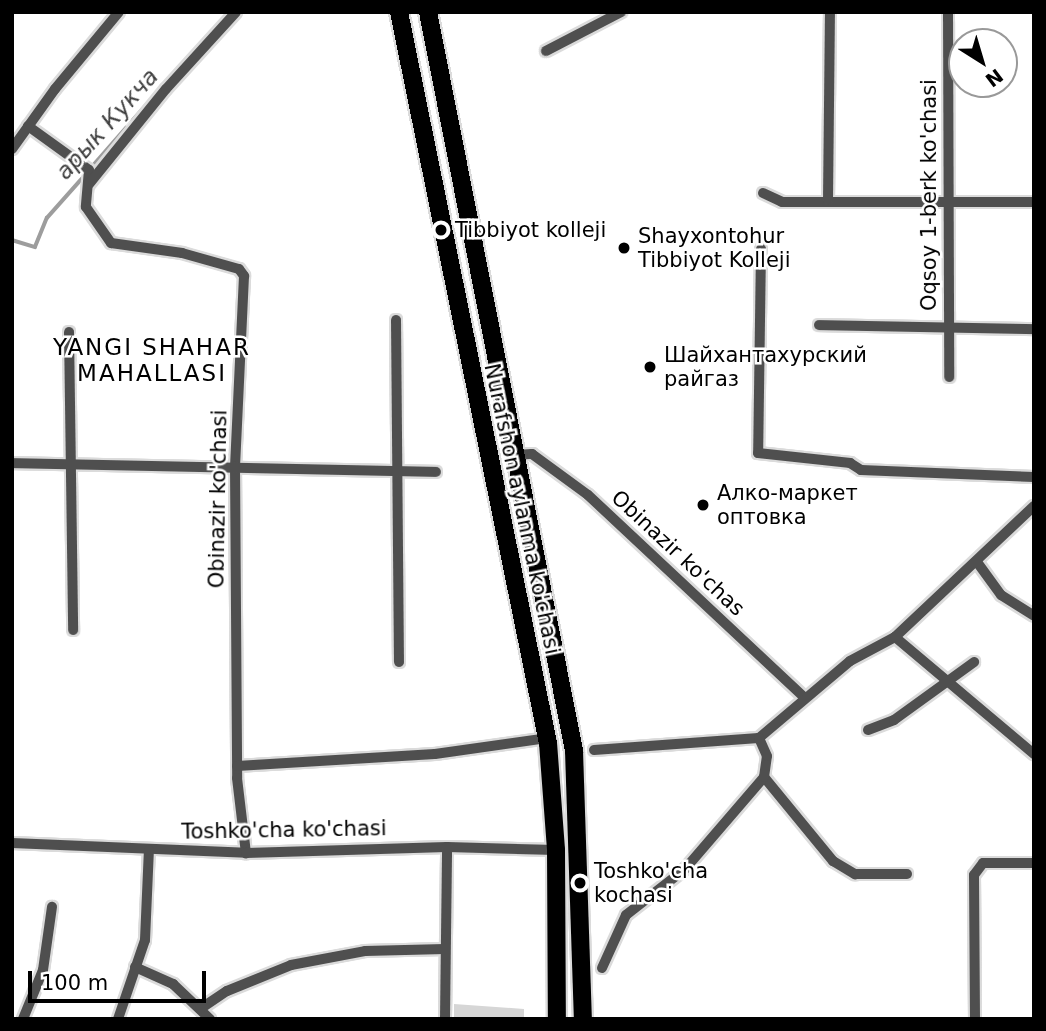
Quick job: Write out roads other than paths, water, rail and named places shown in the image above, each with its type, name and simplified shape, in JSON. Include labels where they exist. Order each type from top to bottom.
[{"type":"main road","name":"Nurafshon aylanma ko'chasi","points":[[399,12],[547,738],[556,850],[557,1019]]},
{"type":"main road","name":"Nurafshon aylanma ko'chasi","points":[[428,12],[574,751],[583,1019]]},
{"type":"street","points":[[12,149],[119,12]]},
{"type":"street","points":[[89,184],[166,89],[236,12]]},
{"type":"street","points":[[546,51],[621,12]]},
{"type":"street","points":[[828,200],[830,12]]},
{"type":"street","name":"Oqsoy 1-berk ko'chasi","points":[[948,12],[949,377]]},
{"type":"street","name":"Obinazir ko'chasi","points":[[29,127],[89,170],[86,207],[111,243],[182,253],[239,270],[244,276],[235,466],[237,766],[246,853]]},
{"type":"street","points":[[764,193],[782,202],[1034,202]]},
{"type":"street","points":[[761,248],[758,453],[850,463],[861,470],[1034,477]]},
{"type":"street","points":[[396,320],[399,662]]},
{"type":"street","points":[[819,325],[1034,329]]},
{"type":"street","points":[[69,332],[73,466],[73,630]]},
{"type":"street","name":"Obinazir ko'chas","points":[[516,456],[532,454],[588,495],[803,696]]},
{"type":"street","points":[[12,463],[436,472]]},
{"type":"street","points":[[594,750],[759,738],[803,696],[850,661],[895,637],[1034,506]]},
{"type":"street","points":[[977,562],[1002,594],[1034,616]]},
{"type":"street","points":[[895,637],[950,680],[1034,754]]},
{"type":"street","points":[[868,730],[894,720],[974,662]]},
{"type":"street","points":[[237,766],[435,754],[547,738]]},
{"type":"street","points":[[602,968],[626,915],[685,869],[764,777],[767,756],[759,738]]},
{"type":"street","points":[[764,777],[817,847],[833,861],[855,874],[906,874]]},
{"type":"street","name":"Toshko'cha ko'chasi","points":[[12,843],[246,853],[447,847],[556,850]]},
{"type":"street","points":[[445,1019],[447,847]]},
{"type":"street","points":[[118,1019],[145,940],[149,850]]},
{"type":"street","points":[[975,1019],[977,867],[983,863],[1034,863]]},
{"type":"street","points":[[23,1019],[43,970],[52,907]]},
{"type":"street","points":[[200,1009],[227,991],[291,965],[365,951],[445,949]]},
{"type":"street","points":[[135,967],[173,984],[210,1019]]},
{"type":"waterway","name":"арык Кукча","points":[[91,168],[148,103]]},
{"type":"waterway","name":"арык Кукча","points":[[12,240],[35,247],[47,218],[86,174]]},
{"type":"place","name":"Tibbiyot kolleji","points":[[441,230]]},
{"type":"place","name":"Shayxontohur Tibbiyot Kolleji","points":[[624,248]]},
{"type":"place","name":"Шайхантахурский райгаз","points":[[650,367]]},
{"type":"place","name":"Алко-маркет оптовка","points":[[703,505]]},
{"type":"place","name":"Toshko'cha kochasi","points":[[580,883]]},
{"type":"district","name":"YANGI SHAHAR MAHALLASI","points":[[152,360]]}]
